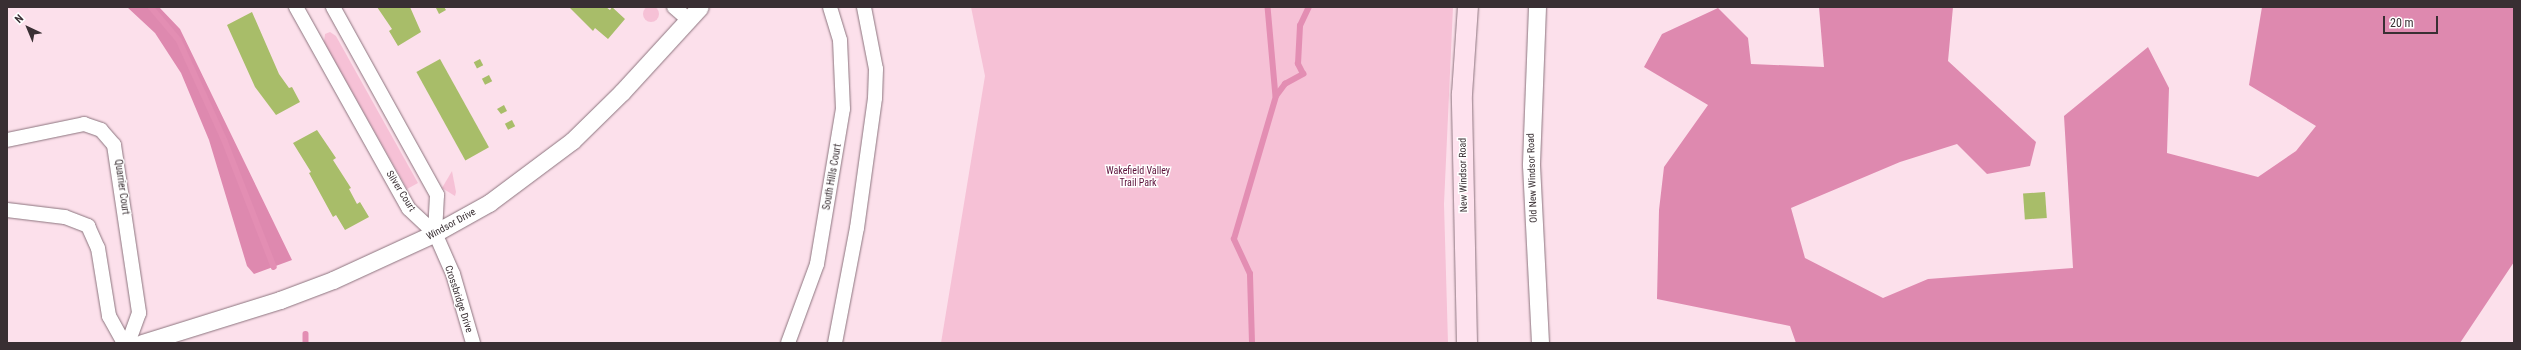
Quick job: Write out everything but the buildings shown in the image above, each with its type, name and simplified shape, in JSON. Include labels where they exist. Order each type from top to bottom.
[{"type":"main road","name":"New Windsor Road","points":[[1467,343],[1462,94],[1468,7]]},
{"type":"street","name":"Silver Court","points":[[296,7],[409,208],[435,234]]},
{"type":"street","points":[[333,7],[437,195],[435,234]]},
{"type":"street","points":[[674,7],[694,13]]},
{"type":"street","name":"South Hills Court","points":[[788,343],[817,264],[843,109],[840,40],[830,7]]},
{"type":"street","points":[[836,343],[857,228],[875,98],[876,69],[864,7]]},
{"type":"street","name":"Old New Windsor Road","points":[[1537,10],[1531,164],[1540,343]]},
{"type":"street","name":"Windsor Drive","points":[[142,343],[280,300],[339,278],[435,234],[489,203],[572,141],[694,13]]},
{"type":"street","name":"Quarrier Court","points":[[7,140],[84,124],[101,130],[114,145],[139,313],[128,343]]},
{"type":"street","points":[[7,210],[65,217],[88,226],[98,248],[109,316],[124,343]]},
{"type":"street","name":"Crossbridge Drive","points":[[435,234],[453,274],[473,343]]},
{"type":"green space","points":[[651,6],[657,8],[659,14],[657,20],[651,22],[645,20],[643,14],[645,8]]},
{"type":"green space","name":"Wakefield Valley Trail Park","points":[[971,7],[1453,7],[1444,204],[1448,343],[941,343],[985,76]]},
{"type":"green space","points":[[330,32],[336,36],[418,183],[407,189],[324,42],[325,34]]},
{"type":"green space","points":[[452,171],[456,192],[455,196],[442,188]]},
{"type":"shaded area","points":[[127,7],[159,7],[180,29],[292,260],[254,274],[247,266],[209,140],[181,73],[155,33]]},
{"type":"shaded area","points":[[1819,7],[1953,7],[1948,61],[2036,142],[2030,166],[1987,174],[1957,144],[1900,162],[1791,208],[1805,258],[1883,298],[1928,279],[2073,268],[2064,116],[2148,47],[2169,88],[2167,153],[2258,177],[2296,151],[2316,126],[2249,85],[2262,7],[2514,7],[2514,262],[2460,343],[1796,343],[1790,326],[1657,299],[1659,210],[1664,167],[1708,105],[1644,67],[1662,34],[1718,8],[1748,38],[1751,64],[1824,67]]},
{"type":"waterway","points":[[151,7],[179,40],[225,141],[274,267]]},
{"type":"waterway","points":[[1268,7],[1276,96]]},
{"type":"waterway","points":[[1252,343],[1250,274],[1234,239],[1276,96],[1285,84],[1303,74],[1298,64],[1300,26],[1309,7]]},
{"type":"waterway","points":[[306,334],[306,343]]}]
